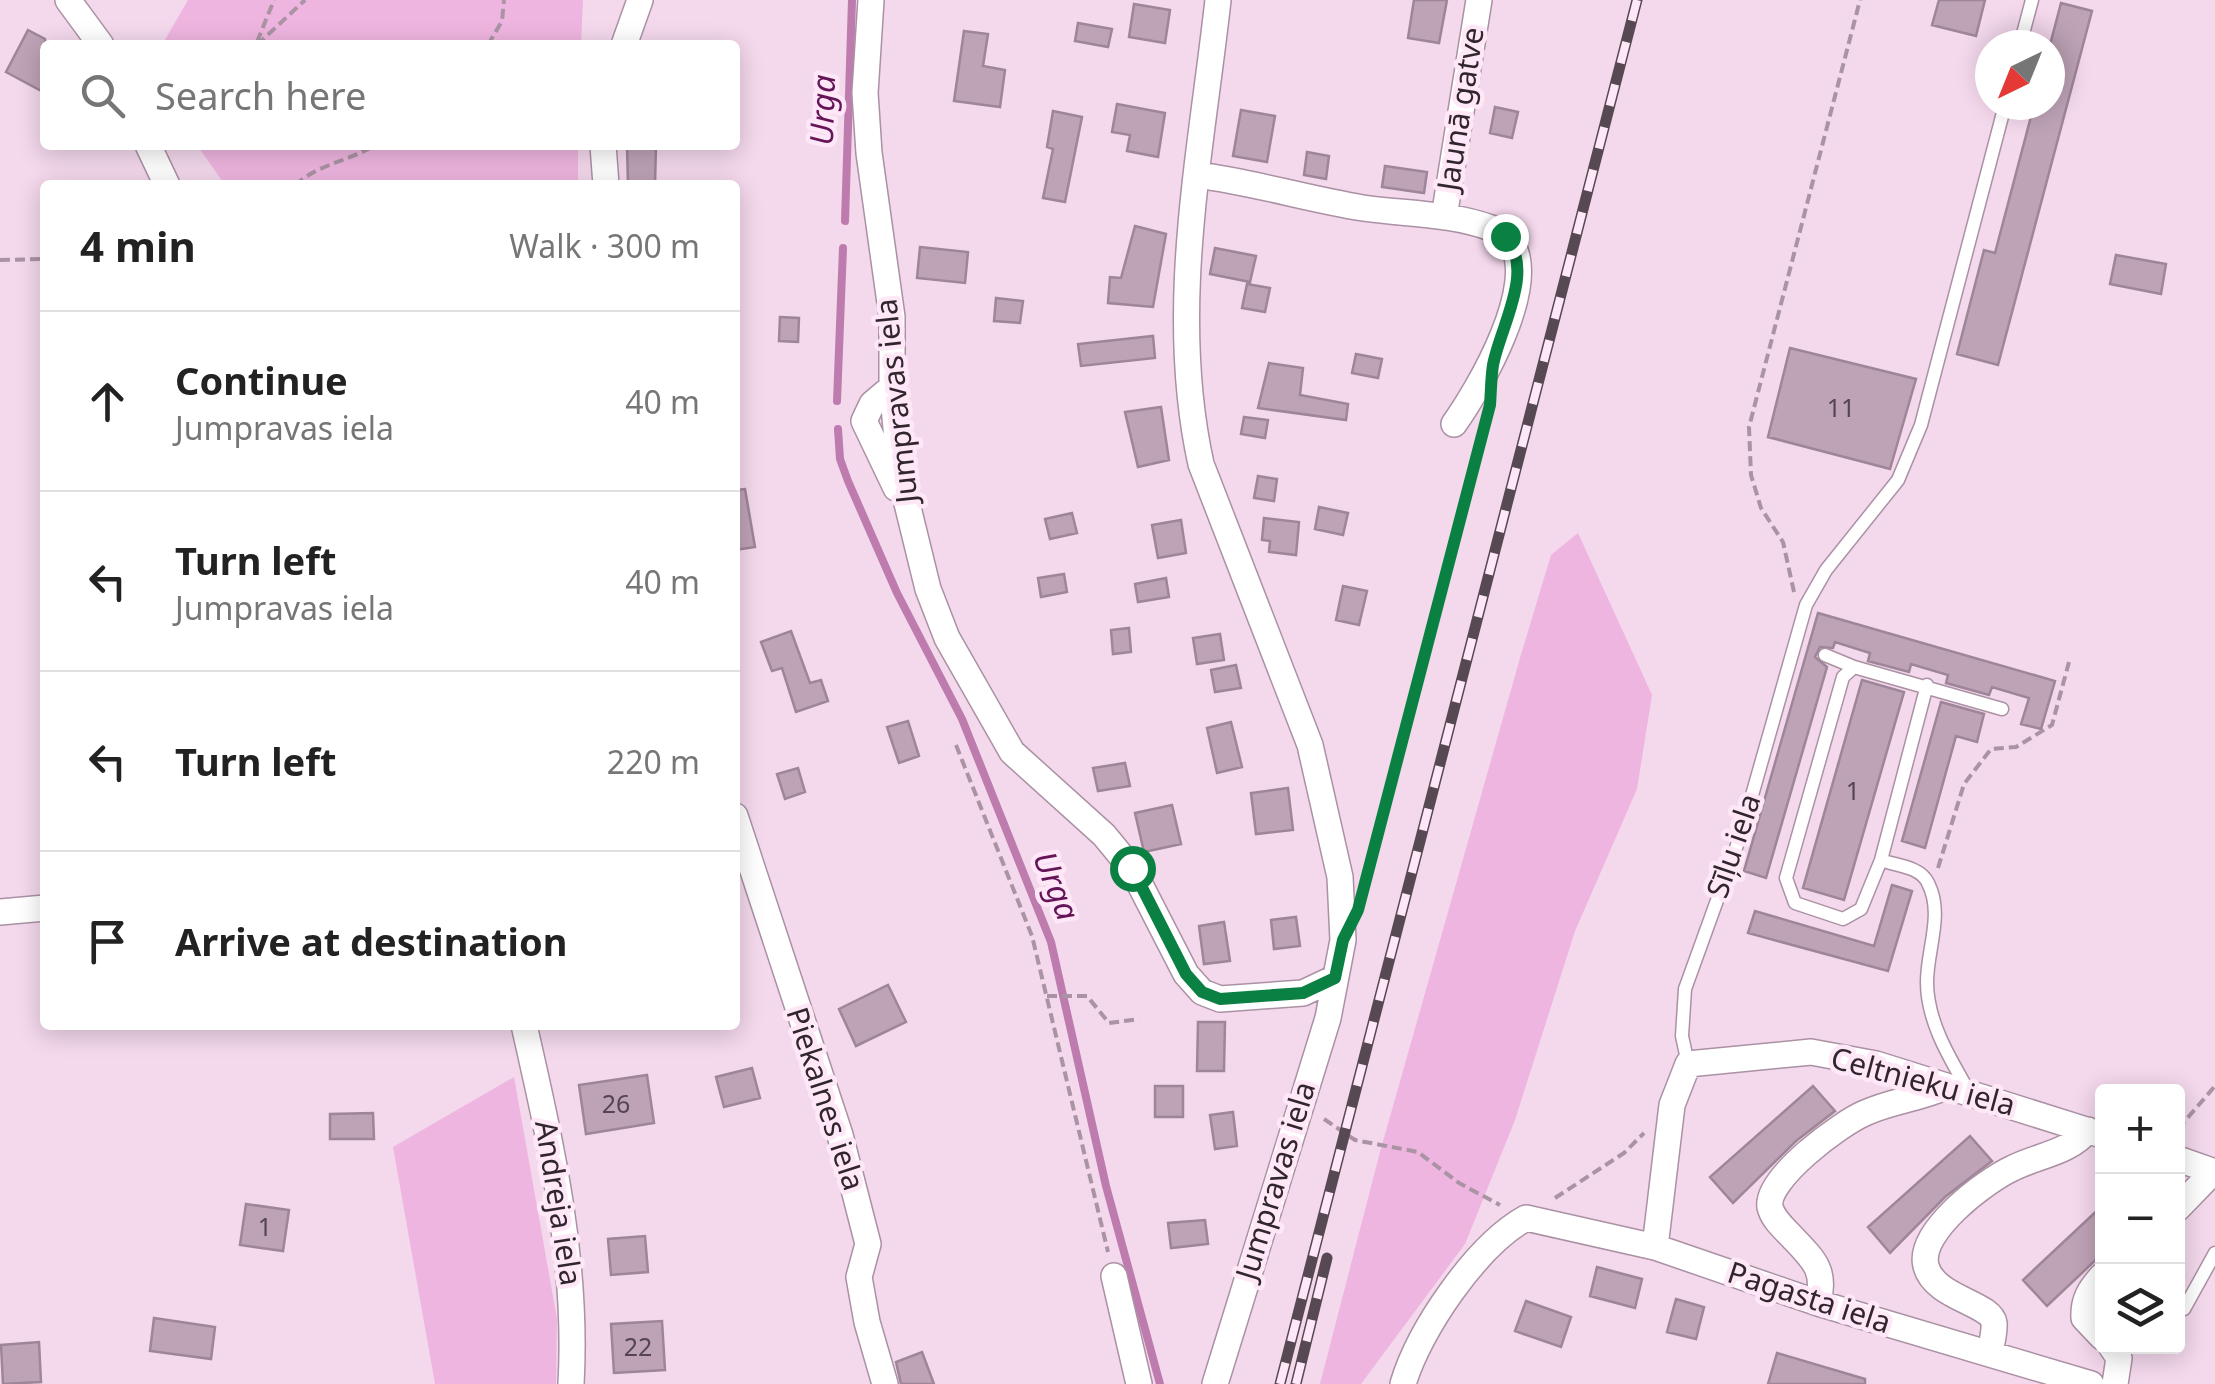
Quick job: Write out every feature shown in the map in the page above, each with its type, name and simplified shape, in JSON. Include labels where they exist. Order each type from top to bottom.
[{"type":"street","points":[[68,0],[96,40]]},
{"type":"street","points":[[626,40],[640,0]]},
{"type":"street","name":"Jumpravas iela","points":[[872,0],[865,93],[880,251],[892,317],[892,387],[872,404],[864,421],[905,506],[948,638],[1012,752],[1094,824],[1132,868],[1186,974],[1202,992],[1220,999],[1303,993],[1335,978]]},
{"type":"street","name":"Jumpravas iela","points":[[1215,1384],[1308,1080],[1343,940],[1340,877],[1310,745],[1201,464],[1192,424],[1184,314],[1218,0]]},
{"type":"street","name":"Jaunā gatve","points":[[1444,217],[1479,0]]},
{"type":"street","points":[[150,150],[164,180]]},
{"type":"street","points":[[603,150],[606,180]]},
{"type":"street","points":[[1198,175],[1365,208],[1444,217],[1493,228],[1505,236],[1513,244],[1517,269],[1493,364],[1454,424]]},
{"type":"street","name":"Piekalnes iela","points":[[740,831],[840,1135],[868,1244],[860,1277],[866,1322],[885,1384]]},
{"type":"street","points":[[0,912],[40,908]]},
{"type":"street","name":"Andreja iela","points":[[525,1030],[550,1137],[574,1286],[571,1384]]},
{"type":"street","name":"Celtnieku iela","points":[[1688,1064],[1811,1052],[1876,1064],[2095,1132]]},
{"type":"street","points":[[1655,1247],[1672,1105],[1688,1064]]},
{"type":"street","points":[[1818,1304],[1824,1277],[1819,1265],[1778,1222],[1770,1208],[1771,1193],[1780,1178],[1860,1115],[1957,1089]]},
{"type":"street","points":[[1990,1354],[1994,1322],[1990,1314],[1942,1290],[1929,1276],[1924,1260],[1926,1243],[1943,1221],[1996,1178],[2095,1132]]},
{"type":"street","points":[[2185,1162],[2214,1172],[2185,1201]]},
{"type":"street","points":[[1403,1384],[1424,1333],[1441,1308],[1498,1238],[1526,1218]]},
{"type":"street","name":"Pagasta iela","points":[[1526,1218],[1655,1247],[1818,1304],[2091,1384]]},
{"type":"street","points":[[1114,1276],[1139,1384]]},
{"type":"street","points":[[2095,1287],[2083,1306],[2084,1318],[2095,1330]]},
{"type":"street","points":[[2115,1384],[2117,1354]]},
{"type":"lane","points":[[2024,30],[2032,0]]},
{"type":"lane","name":"Sīļu iela","points":[[1688,1064],[1682,1036],[1686,989],[1741,834],[1806,605],[1826,570],[1898,480],[1920,426],[2000,120]]},
{"type":"lane","points":[[1825,655],[2002,709]]},
{"type":"lane","points":[[1854,666],[1843,677],[1786,878],[1795,904],[1842,918],[1853,917],[1861,909],[1881,860],[1927,686]]},
{"type":"lane","points":[[1881,860],[1918,871],[1928,881],[1935,904],[1928,1001],[1957,1089]]},
{"type":"lane","points":[[2185,1307],[2215,1253]]},
{"type":"path","points":[[258,40],[274,0]]},
{"type":"path","points":[[261,40],[305,0]]},
{"type":"path","points":[[491,40],[502,21],[504,0]]},
{"type":"path","points":[[1799,630],[1788,559],[1761,508],[1751,475],[1749,427],[1860,0]]},
{"type":"path","points":[[301,180],[317,166],[355,157],[367,150]]},
{"type":"path","points":[[0,260],[40,259]]},
{"type":"path","points":[[1363,891],[1485,423]]},
{"type":"path","points":[[1931,893],[1964,784],[1991,749],[2016,748],[2052,725],[2070,662]]},
{"type":"path","points":[[956,745],[1032,936],[1114,1276]]},
{"type":"path","points":[[1047,996],[1087,996],[1109,1023],[1139,1020]]},
{"type":"path","points":[[1308,1080],[1326,1122],[1342,1135],[1418,1152],[1459,1183],[1526,1218],[1624,1153],[1672,1105]]},
{"type":"path","points":[[2185,1121],[2215,1086]]},
{"type":"shaded area","points":[[188,0],[583,0],[581,40],[165,40]]},
{"type":"shaded area","points":[[200,150],[578,150],[578,180],[222,180]]},
{"type":"shaded area","points":[[1578,533],[1652,695],[1637,789],[1575,931],[1515,1120],[1465,1244],[1361,1384],[1320,1384],[1380,1152],[1551,555]]},
{"type":"shaded area","points":[[514,1077],[557,1319],[556,1384],[435,1384],[393,1147]]},
{"type":"building","points":[[1414,0],[1447,0],[1439,43],[1408,38]]},
{"type":"building","points":[[1939,0],[1985,0],[1975,36],[1932,25]]},
{"type":"building","points":[[2061,3],[2092,11],[2065,113],[2065,30],[2054,30]]},
{"type":"building","points":[[1134,4],[1170,10],[1165,43],[1129,37]]},
{"type":"building","points":[[1078,23],[1112,29],[1108,47],[1075,41]]},
{"type":"building","points":[[28,30],[45,39],[40,40],[40,90],[6,72]]},
{"type":"building","points":[[964,31],[988,34],[983,66],[1005,70],[1000,107],[954,101]]},
{"type":"building","points":[[1117,104],[1165,113],[1158,157],[1127,151],[1130,135],[1112,132]]},
{"type":"building","points":[[1495,107],[1518,112],[1512,138],[1490,133]]},
{"type":"building","points":[[1241,110],[1275,116],[1267,162],[1233,156]]},
{"type":"building","points":[[1053,111],[1082,117],[1065,202],[1043,198],[1053,149],[1047,147]]},
{"type":"building","points":[[2030,120],[2063,120],[1998,365],[1957,354],[1984,250],[1995,253]]},
{"type":"building","points":[[627,150],[656,150],[655,180],[628,180]]},
{"type":"building","points":[[1307,152],[1329,156],[1326,179],[1304,175]]},
{"type":"building","points":[[1385,166],[1427,172],[1424,193],[1382,187]]},
{"type":"building","points":[[1135,226],[1166,234],[1153,307],[1108,303],[1110,277],[1121,278]]},
{"type":"building","points":[[920,247],[968,252],[965,283],[917,278]]},
{"type":"building","points":[[1215,248],[1256,256],[1250,282],[1210,274]]},
{"type":"building","points":[[2116,255],[2166,264],[2161,294],[2110,284]]},
{"type":"building","points":[[1247,284],[1270,288],[1265,312],[1242,308]]},
{"type":"building","points":[[996,298],[1023,301],[1020,323],[994,321]]},
{"type":"building","points":[[780,317],[799,318],[798,342],[779,341]]},
{"type":"building","points":[[1153,336],[1155,358],[1081,366],[1078,344]]},
{"type":"building","points":[[1790,348],[1916,379],[1890,469],[1768,437]]},
{"type":"building","points":[[1356,354],[1382,359],[1378,378],[1352,373]]},
{"type":"building","points":[[1269,363],[1303,368],[1300,395],[1348,404],[1346,420],[1258,408]]},
{"type":"building","points":[[1161,407],[1169,460],[1138,467],[1125,412]]},
{"type":"building","points":[[1244,417],[1268,420],[1265,438],[1241,434]]},
{"type":"building","points":[[1258,476],[1277,479],[1274,501],[1254,498]]},
{"type":"building","points":[[745,489],[755,547],[740,549],[740,490]]},
{"type":"building","points":[[1319,507],[1348,513],[1343,535],[1315,529]]},
{"type":"building","points":[[1072,513],[1077,533],[1050,539],[1045,519]]},
{"type":"building","points":[[1264,518],[1299,522],[1296,555],[1269,552],[1270,541],[1262,540]]},
{"type":"building","points":[[1181,520],[1186,553],[1158,558],[1152,525]]},
{"type":"building","points":[[1064,574],[1067,592],[1041,597],[1038,578]]},
{"type":"building","points":[[1166,578],[1169,597],[1138,602],[1135,584]]},
{"type":"building","points":[[1343,586],[1367,591],[1359,625],[1336,620]]},
{"type":"building","points":[[1818,613],[2055,681],[2041,729],[2021,724],[2029,698],[1992,687],[1989,695],[1946,683],[1948,675],[1911,664],[1909,672],[1868,661],[1870,653],[1835,642],[1833,648],[1820,647],[1815,657],[1827,667],[1766,878],[1744,871]]},
{"type":"building","points":[[1129,628],[1131,652],[1113,654],[1111,630]]},
{"type":"building","points":[[791,631],[810,683],[821,680],[828,701],[796,712],[782,668],[772,671],[761,642]]},
{"type":"building","points":[[1220,634],[1224,660],[1197,664],[1193,638]]},
{"type":"building","points":[[1236,665],[1241,688],[1215,692],[1211,670]]},
{"type":"building","points":[[1862,680],[1904,692],[1844,900],[1803,888]]},
{"type":"building","points":[[1941,702],[1984,714],[1977,742],[1956,736],[1925,848],[1902,841]]},
{"type":"building","points":[[908,721],[919,756],[899,763],[887,727]]},
{"type":"building","points":[[1231,722],[1242,767],[1217,773],[1207,728]]},
{"type":"building","points":[[1125,763],[1130,786],[1098,791],[1093,768]]},
{"type":"building","points":[[798,768],[805,792],[785,799],[777,774]]},
{"type":"building","points":[[1288,788],[1293,830],[1256,834],[1251,793]]},
{"type":"building","points":[[1172,805],[1181,844],[1144,852],[1135,813]]},
{"type":"building","points":[[1892,885],[1912,891],[1888,971],[1748,933],[1755,911],[1874,946]]},
{"type":"building","points":[[1296,917],[1300,946],[1274,949],[1271,920]]},
{"type":"building","points":[[1224,922],[1230,961],[1204,964],[1199,926]]},
{"type":"building","points":[[888,985],[906,1022],[856,1046],[839,1009]]},
{"type":"building","points":[[1198,1022],[1225,1022],[1224,1071],[1197,1071]]},
{"type":"building","points":[[752,1068],[760,1098],[724,1107],[716,1077]]},
{"type":"building","points":[[647,1075],[654,1123],[586,1134],[579,1085]]},
{"type":"building","points":[[1155,1086],[1183,1086],[1183,1117],[1155,1117]]},
{"type":"building","points":[[1813,1086],[1835,1111],[1796,1141],[1733,1203],[1710,1177]]},
{"type":"building","points":[[1233,1112],[1237,1146],[1215,1149],[1210,1115]]},
{"type":"building","points":[[373,1113],[374,1139],[330,1139],[330,1114]]},
{"type":"building","points":[[1970,1136],[1992,1161],[1945,1197],[1890,1253],[1868,1227]]},
{"type":"building","points":[[246,1204],[289,1210],[283,1251],[240,1245]]},
{"type":"building","points":[[2095,1213],[2095,1261],[2047,1306],[2023,1280]]},
{"type":"building","points":[[1205,1220],[1208,1244],[1171,1248],[1168,1223]]},
{"type":"building","points":[[645,1236],[648,1272],[611,1275],[608,1239]]},
{"type":"building","points":[[1597,1267],[1642,1279],[1635,1308],[1590,1296]]},
{"type":"building","points":[[1676,1299],[1704,1307],[1696,1339],[1667,1332]]},
{"type":"building","points":[[1526,1301],[1571,1317],[1561,1347],[1515,1331]]},
{"type":"building","points":[[154,1318],[215,1327],[211,1359],[150,1351]]},
{"type":"building","points":[[662,1321],[665,1370],[614,1373],[611,1324]]},
{"type":"building","points":[[39,1342],[41,1382],[3,1384],[1,1345]]},
{"type":"building","points":[[922,1352],[934,1384],[901,1384],[896,1362]]},
{"type":"building","points":[[1777,1353],[1865,1379],[1865,1384],[1768,1384]]},
{"type":"waterway","name":"Urga","points":[[845,221],[852,0]]},
{"type":"waterway","name":"Urga","points":[[837,401],[843,248]]},
{"type":"waterway","name":"Urga","points":[[838,429],[840,459],[848,481],[897,593],[962,719],[1051,942],[1106,1186],[1160,1384]]},
{"type":"railway","points":[[1280,1384],[1637,0]]},
{"type":"railway","points":[[1296,1384],[1327,1258]]},
{"type":"route","points":[[1132,868],[1157,910],[1186,974],[1202,992],[1220,999],[1303,993],[1335,978],[1343,940],[1358,910],[1490,405],[1493,364],[1517,269],[1513,244],[1505,236]]}]
